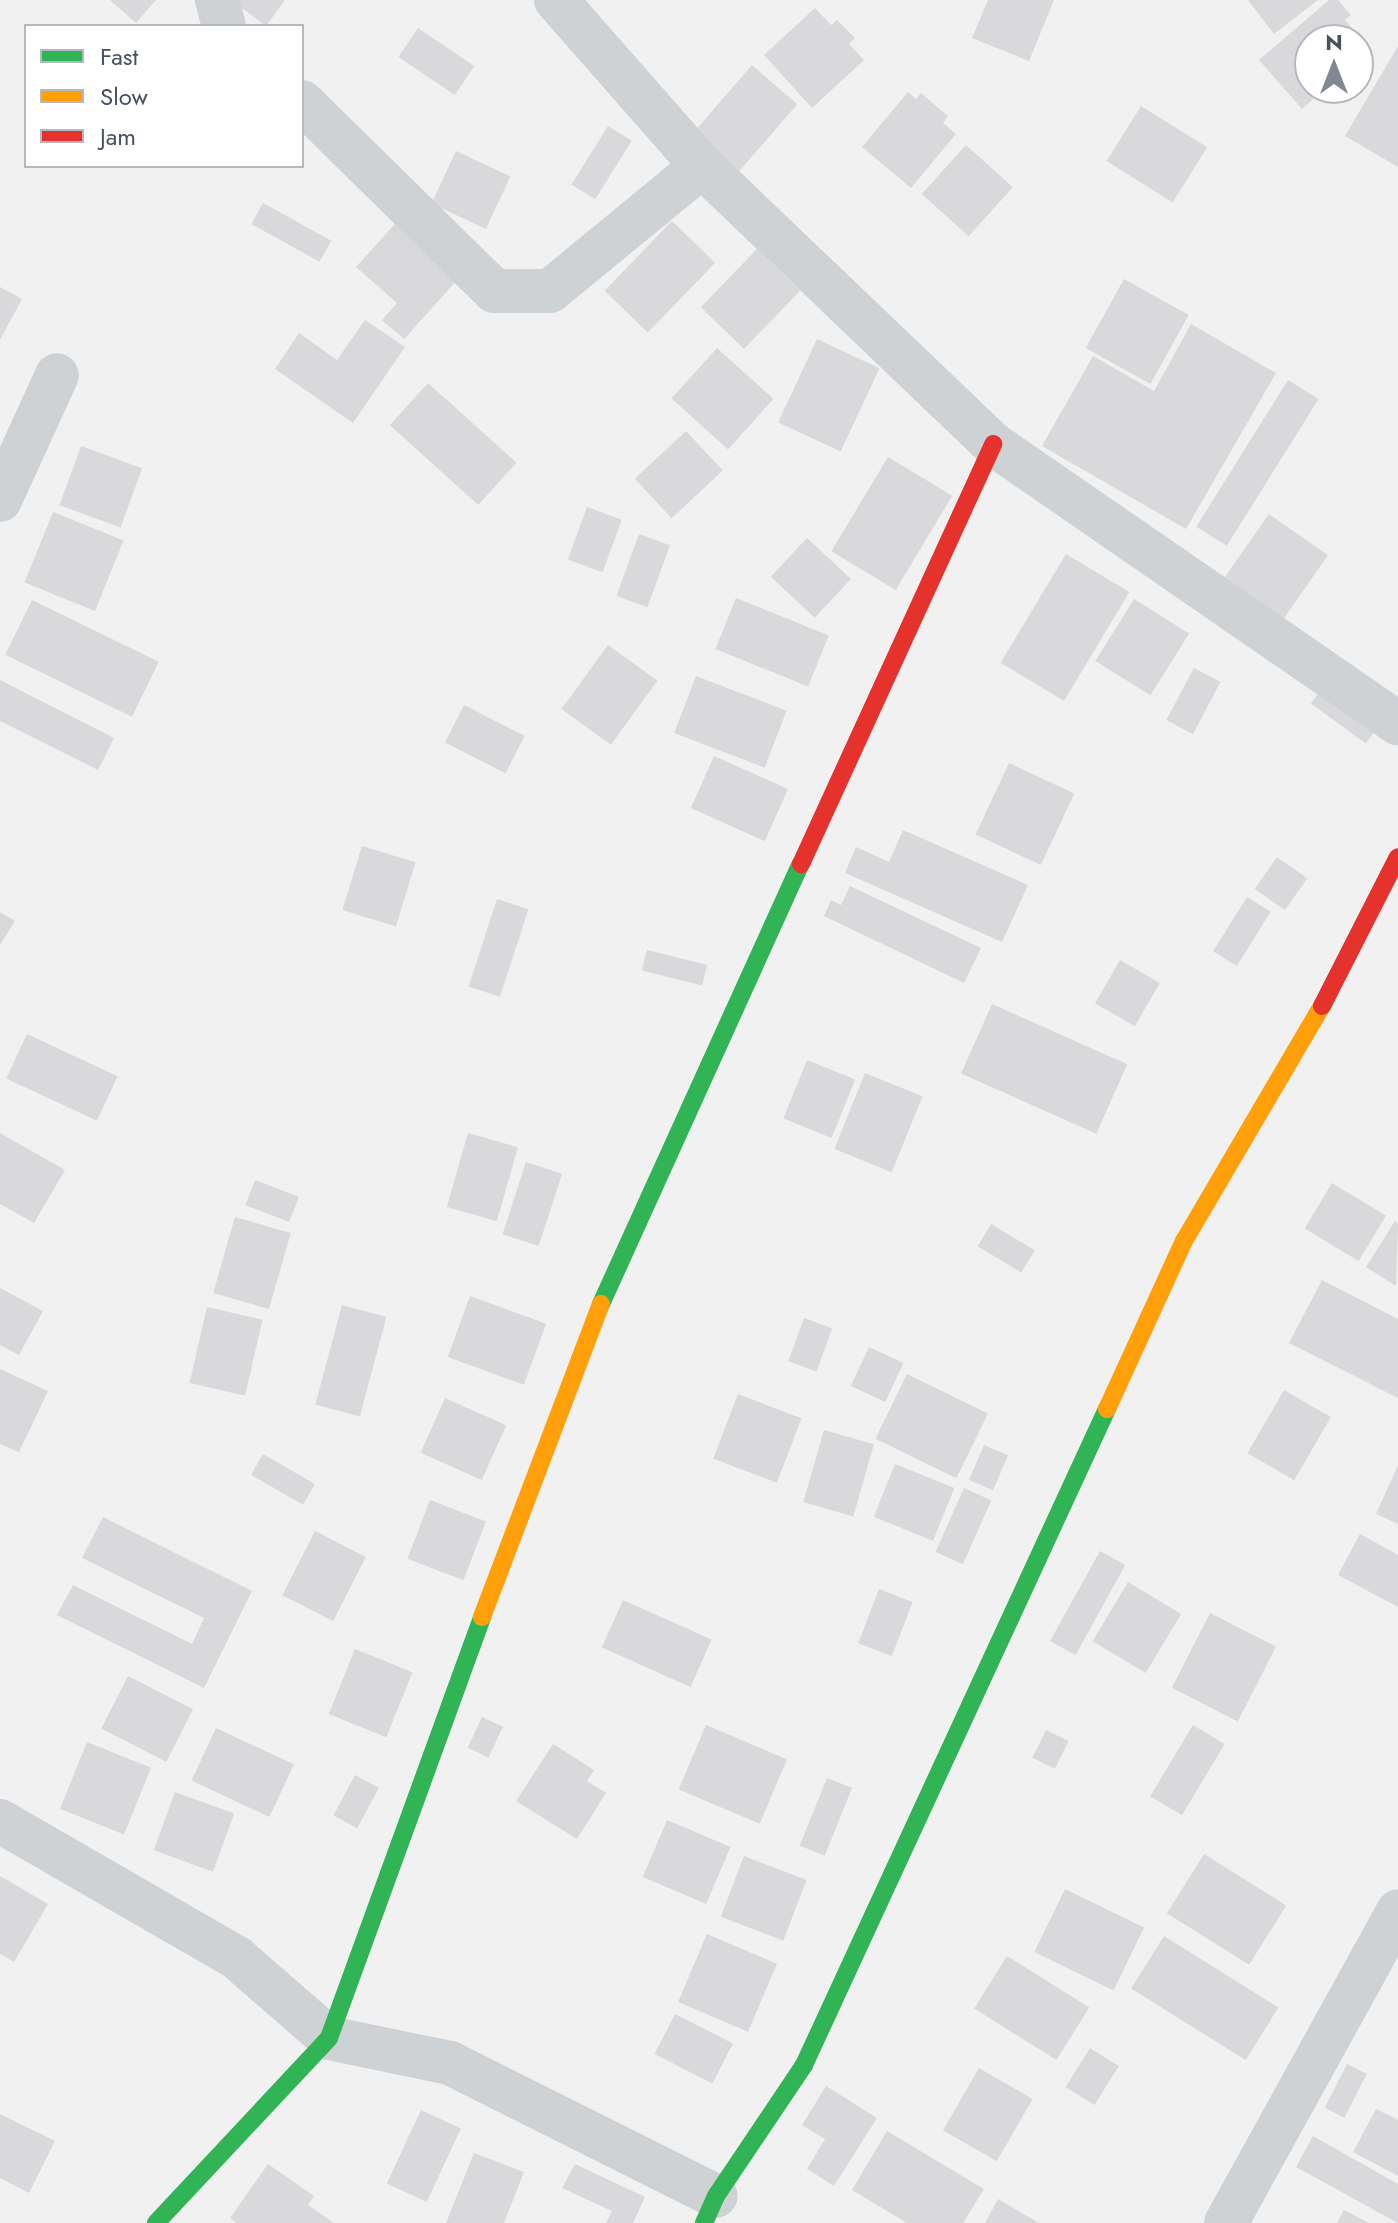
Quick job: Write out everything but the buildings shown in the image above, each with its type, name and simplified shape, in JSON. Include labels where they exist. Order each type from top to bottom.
[{"type":"street","points":[[217,0],[223,24]]},
{"type":"street","points":[[556,0],[702,166],[993,444],[1398,723]]},
{"type":"street","points":[[304,104],[494,291],[550,291],[702,166]]},
{"type":"street","points":[[0,500],[57,375]]},
{"type":"street","points":[[156,2223],[329,2038],[577,1357],[993,444]]},
{"type":"street","points":[[0,1821],[237,1958],[329,2038],[450,2063],[710,2209],[804,2065],[1184,1241],[1320,1009],[1398,857]]},
{"type":"street","points":[[1226,2223],[1398,1911]]},
{"type":"traffic: fast","points":[[601,1304],[801,864]]},
{"type":"traffic: fast","points":[[704,2223],[716,2196],[804,2065],[1107,1409]]},
{"type":"traffic: fast","points":[[156,2223],[329,2038],[482,1617]]},
{"type":"traffic: slow","points":[[1107,1409],[1184,1241],[1322,1006]]},
{"type":"traffic: slow","points":[[482,1617],[601,1304]]},
{"type":"traffic: jam","points":[[801,864],[993,444]]},
{"type":"traffic: jam","points":[[1322,1006],[1398,857]]}]
